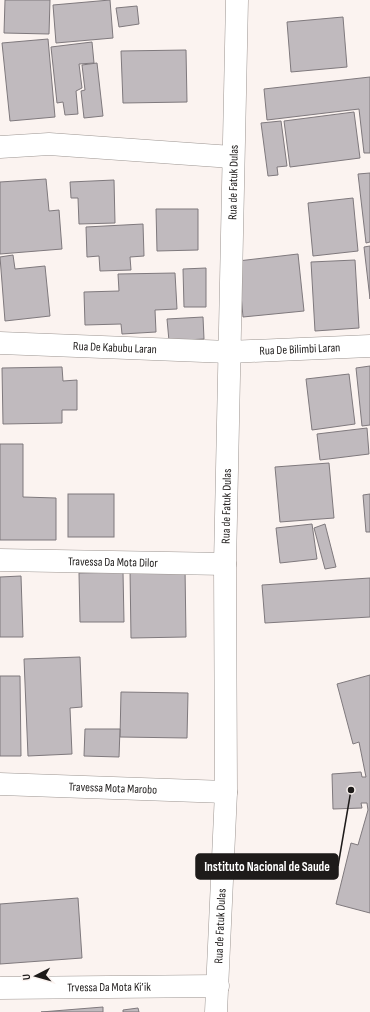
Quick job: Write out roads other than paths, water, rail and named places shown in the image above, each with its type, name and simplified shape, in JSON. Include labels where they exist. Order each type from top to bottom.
[{"type":"street","name":"Rua de Fatuk Dulas","points":[[216,1012],[226,792],[225,564],[236,0]]},
{"type":"street","points":[[0,147],[48,144],[232,157]]},
{"type":"street","name":"Rua De Kabubu Laran","points":[[0,343],[229,352]]},
{"type":"street","name":"Rua De Bilimbi Laran","points":[[229,352],[370,346]]},
{"type":"street","name":"Travessa Da Mota Dilor","points":[[0,560],[225,564]]},
{"type":"street","name":"Travessa Mota Marobo","points":[[0,784],[226,792]]},
{"type":"street","name":"Trvessa Da Mota Ki’ik","points":[[0,988],[218,986]]},
{"type":"place","name":"Instituto Nacional de Saude","points":[[351,790]]}]
